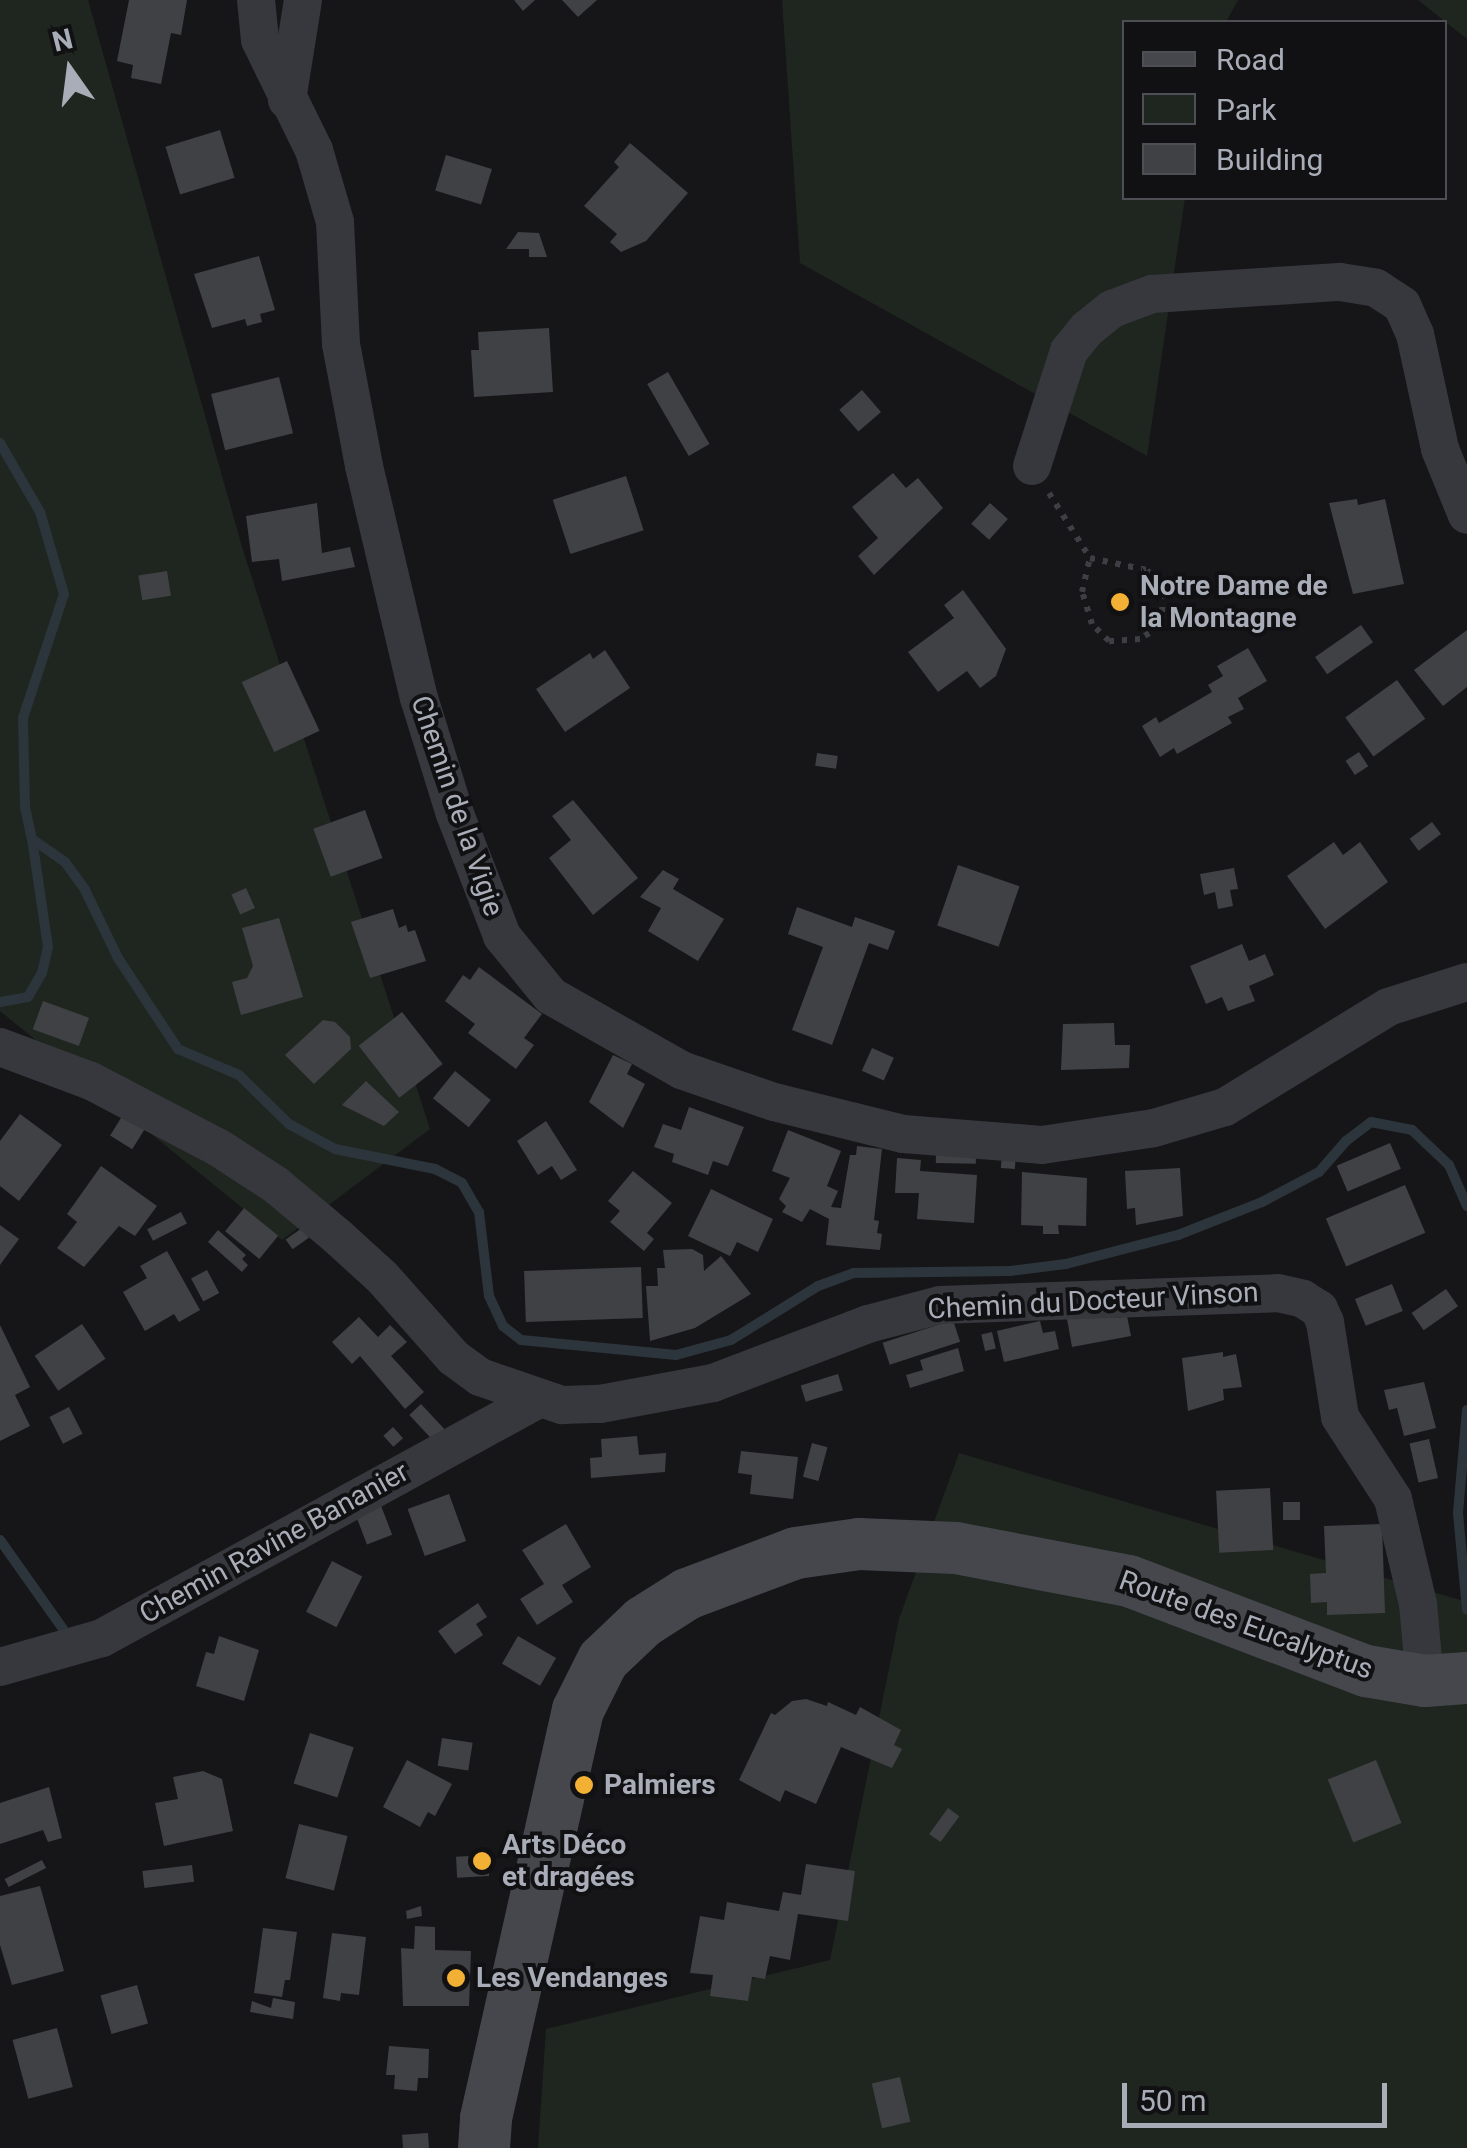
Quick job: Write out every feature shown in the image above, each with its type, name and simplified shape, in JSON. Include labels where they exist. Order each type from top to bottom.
[{"type":"main road","name":"Route des Eucalyptus","points":[[484,2148],[486,2118],[578,1710],[603,1660],[643,1622],[687,1594],[796,1553],[859,1544],[956,1548],[1130,1581],[1366,1672],[1448,1680]]},
{"type":"street","name":"Chemin de la Vigie","points":[[256,0],[260,40],[314,150],[335,222],[341,344],[364,466],[419,698],[454,814],[502,936],[551,996],[681,1070],[774,1102],[903,1134],[1042,1144],[1154,1128],[1225,1108],[1388,1008],[1467,982]]},
{"type":"street","points":[[287,100],[303,0]]},
{"type":"street","points":[[1032,466],[1070,352],[1087,329],[1112,309],[1152,294],[1340,282],[1376,288],[1402,306],[1415,334],[1440,449],[1467,514]]},
{"type":"street","name":"Chemin du Docteur Vinson","points":[[0,1047],[91,1080],[234,1157],[338,1236],[382,1277],[454,1358],[480,1377],[562,1405],[600,1404],[713,1383],[868,1324],[940,1305],[1278,1293],[1303,1299],[1319,1309],[1325,1322],[1340,1417],[1393,1499],[1418,1604],[1448,1680]]},
{"type":"street","name":"Chemin Ravine Bananier","points":[[0,1668],[102,1638],[539,1399]]},
{"type":"path","points":[[1032,466],[1090,558],[1082,592],[1092,624],[1109,641],[1140,638],[1160,626],[1164,594],[1147,570],[1090,558]]},
{"type":"green space","points":[[0,0],[88,0],[242,547],[430,1129],[282,1240],[0,1011]]},
{"type":"green space","points":[[782,0],[1238,0],[1227,20],[1122,20],[1122,200],[1185,200],[1147,456],[800,263]]},
{"type":"green space","points":[[1418,0],[1467,0],[1467,39]]},
{"type":"green space","points":[[959,1453],[1467,1602],[1467,2148],[538,2148],[546,2029],[830,1960],[899,1619]]},
{"type":"building","points":[[129,0],[187,0],[181,35],[171,33],[161,84],[131,78],[133,65],[117,61]]},
{"type":"building","points":[[514,0],[535,0],[523,11]]},
{"type":"building","points":[[562,0],[597,0],[578,17]]},
{"type":"building","points":[[220,130],[235,178],[180,194],[165,147]]},
{"type":"building","points":[[630,143],[688,193],[646,241],[621,252],[610,242],[617,234],[584,206],[619,167],[614,162]]},
{"type":"building","points":[[446,155],[492,169],[481,204],[435,190]]},
{"type":"building","points":[[518,232],[539,233],[547,257],[529,257],[529,249],[506,249]]},
{"type":"building","points":[[259,256],[275,310],[260,314],[262,322],[247,326],[245,319],[212,328],[194,274]]},
{"type":"building","points":[[549,328],[553,392],[474,397],[471,350],[479,350],[478,332]]},
{"type":"building","points":[[668,372],[710,444],[689,456],[647,384]]},
{"type":"building","points":[[279,377],[293,433],[225,450],[211,394]]},
{"type":"building","points":[[862,390],[881,412],[858,432],[839,410]]},
{"type":"building","points":[[893,473],[906,488],[918,478],[943,508],[874,575],[858,556],[878,538],[852,507]]},
{"type":"building","points":[[626,476],[644,530],[570,554],[553,500]]},
{"type":"building","points":[[1357,499],[1358,505],[1385,499],[1404,584],[1353,594],[1329,503]]},
{"type":"building","points":[[317,503],[322,553],[350,547],[355,567],[282,581],[279,559],[252,562],[246,516]]},
{"type":"building","points":[[990,503],[1008,519],[989,540],[971,524]]},
{"type":"building","points":[[167,571],[171,596],[142,600],[138,576]]},
{"type":"building","points":[[963,590],[1006,649],[996,676],[980,688],[967,671],[938,692],[908,652],[954,618],[944,605]]},
{"type":"building","points":[[1361,625],[1373,642],[1327,674],[1315,657]]},
{"type":"building","points":[[1467,630],[1467,687],[1443,706],[1414,670]]},
{"type":"building","points":[[1248,648],[1267,681],[1238,698],[1244,709],[1228,717],[1232,723],[1177,754],[1174,748],[1160,757],[1142,726],[1156,717],[1159,723],[1212,692],[1208,685],[1223,676],[1217,666]]},
{"type":"building","points":[[605,650],[630,688],[565,732],[536,689],[590,653],[593,659]]},
{"type":"building","points":[[287,661],[320,731],[274,752],[242,682]]},
{"type":"building","points":[[1397,680],[1425,719],[1373,756],[1345,718]]},
{"type":"building","points":[[1359,752],[1368,766],[1355,775],[1346,761]]},
{"type":"building","points":[[817,753],[838,756],[836,769],[815,766]]},
{"type":"building","points":[[573,800],[638,878],[593,915],[549,858],[571,840],[552,816]]},
{"type":"building","points":[[365,810],[382,858],[331,877],[313,829]]},
{"type":"building","points":[[1432,822],[1441,834],[1419,851],[1410,839]]},
{"type":"building","points":[[1334,842],[1343,855],[1360,842],[1388,882],[1325,929],[1287,876]]},
{"type":"building","points":[[958,865],[1019,886],[999,947],[937,926]]},
{"type":"building","points":[[1234,868],[1238,889],[1230,890],[1233,906],[1218,909],[1215,892],[1204,895],[1200,874]]},
{"type":"building","points":[[663,870],[679,879],[673,889],[724,919],[698,961],[648,931],[661,908],[640,897]]},
{"type":"building","points":[[246,888],[255,908],[240,915],[231,895]]},
{"type":"building","points":[[797,907],[852,927],[855,917],[895,931],[888,950],[869,943],[832,1045],[792,1030],[823,947],[788,934]]},
{"type":"building","points":[[393,909],[399,928],[406,925],[408,932],[415,930],[426,961],[370,978],[351,922]]},
{"type":"building","points":[[279,918],[303,997],[241,1015],[232,982],[247,978],[253,966],[242,928]]},
{"type":"building","points":[[1242,944],[1249,961],[1265,954],[1274,975],[1249,986],[1255,1001],[1228,1011],[1222,997],[1206,1004],[1190,966]]},
{"type":"building","points":[[479,967],[542,1014],[524,1038],[534,1045],[516,1069],[468,1033],[475,1024],[445,1001],[463,975],[470,980]]},
{"type":"building","points":[[43,1001],[89,1018],[79,1046],[33,1029]]},
{"type":"building","points":[[402,1012],[443,1064],[399,1098],[359,1046]]},
{"type":"building","points":[[323,1020],[335,1022],[350,1037],[351,1049],[314,1084],[285,1055]]},
{"type":"building","points":[[1114,1023],[1115,1045],[1130,1045],[1129,1068],[1061,1070],[1063,1024]]},
{"type":"building","points":[[872,1048],[894,1058],[884,1081],[862,1071]]},
{"type":"building","points":[[613,1055],[632,1064],[627,1074],[645,1084],[623,1128],[589,1102]]},
{"type":"building","points":[[455,1071],[491,1100],[469,1127],[433,1098]]},
{"type":"building","points":[[366,1081],[399,1112],[384,1126],[342,1105]]},
{"type":"building","points":[[689,1107],[744,1127],[728,1166],[713,1161],[708,1175],[672,1162],[674,1154],[654,1147],[663,1124],[681,1130]]},
{"type":"building","points":[[126,1110],[148,1124],[132,1149],[110,1135]]},
{"type":"building","points":[[20,1114],[62,1145],[19,1201],[0,1186],[0,1141]]},
{"type":"building","points":[[546,1121],[577,1170],[561,1180],[552,1166],[538,1175],[517,1141]]},
{"type":"building","points":[[788,1130],[841,1151],[827,1186],[838,1191],[831,1207],[841,1208],[850,1155],[856,1155],[857,1146],[882,1149],[874,1220],[879,1221],[877,1233],[882,1234],[880,1250],[826,1245],[829,1219],[810,1209],[802,1222],[782,1212],[786,1206],[779,1199],[790,1178],[772,1171]]},
{"type":"building","points":[[1390,1143],[1401,1169],[1348,1191],[1337,1166]]},
{"type":"building","points":[[936,1152],[976,1153],[976,1164],[936,1163]]},
{"type":"building","points":[[1002,1152],[1016,1153],[1015,1169],[1001,1168]]},
{"type":"building","points":[[897,1158],[921,1160],[920,1171],[977,1175],[974,1223],[917,1219],[919,1193],[895,1193]]},
{"type":"building","points":[[101,1166],[157,1206],[135,1236],[119,1226],[84,1267],[57,1248],[77,1222],[67,1214]]},
{"type":"building","points":[[1180,1168],[1183,1216],[1136,1225],[1135,1208],[1127,1209],[1125,1171]]},
{"type":"building","points":[[633,1171],[672,1203],[647,1233],[654,1239],[644,1251],[610,1222],[620,1211],[608,1201]]},
{"type":"building","points":[[1022,1172],[1087,1178],[1086,1226],[1058,1225],[1059,1234],[1043,1234],[1043,1226],[1021,1225]]},
{"type":"building","points":[[1405,1185],[1425,1233],[1346,1266],[1326,1219]]},
{"type":"building","points":[[711,1189],[773,1219],[758,1252],[737,1242],[730,1256],[688,1236]]},
{"type":"building","points":[[244,1208],[278,1236],[259,1259],[225,1231]]},
{"type":"building","points":[[181,1212],[187,1224],[153,1241],[147,1229]]},
{"type":"building","points":[[0,1225],[19,1239],[0,1265]]},
{"type":"building","points":[[302,1228],[309,1238],[292,1249],[286,1239]]},
{"type":"building","points":[[218,1230],[246,1255],[242,1259],[248,1265],[242,1272],[208,1242]]},
{"type":"building","points":[[692,1249],[703,1255],[704,1271],[721,1256],[751,1294],[695,1328],[650,1341],[646,1286],[658,1286],[657,1268],[665,1268],[663,1250]]},
{"type":"building","points":[[167,1251],[200,1310],[179,1322],[174,1314],[145,1331],[123,1292],[147,1278],[140,1266]]},
{"type":"building","points":[[641,1267],[643,1318],[526,1322],[524,1271]]},
{"type":"building","points":[[207,1270],[219,1293],[203,1301],[191,1278]]},
{"type":"building","points":[[1392,1284],[1403,1311],[1366,1326],[1355,1299]]},
{"type":"building","points":[[1446,1289],[1458,1306],[1424,1330],[1412,1313]]},
{"type":"building","points":[[1116,1313],[1118,1318],[1127,1316],[1131,1336],[1072,1347],[1067,1319]]},
{"type":"building","points":[[359,1317],[378,1337],[390,1325],[407,1342],[391,1356],[424,1392],[405,1409],[360,1356],[352,1364],[332,1342]]},
{"type":"building","points":[[953,1320],[960,1342],[890,1365],[883,1343]]},
{"type":"building","points":[[1040,1321],[1043,1333],[1055,1331],[1059,1349],[1004,1362],[997,1331]]},
{"type":"building","points":[[82,1324],[105,1359],[58,1391],[35,1356]]},
{"type":"building","points":[[0,1325],[30,1387],[15,1395],[30,1426],[0,1441]]},
{"type":"building","points":[[992,1332],[996,1349],[985,1351],[981,1334]]},
{"type":"building","points":[[958,1348],[964,1371],[910,1388],[906,1375],[923,1370],[920,1360]]},
{"type":"building","points":[[1223,1352],[1223,1357],[1236,1354],[1242,1387],[1223,1389],[1224,1400],[1188,1411],[1182,1358]]},
{"type":"building","points":[[838,1374],[843,1390],[806,1402],[801,1385]]},
{"type":"building","points":[[1424,1382],[1436,1428],[1404,1436],[1397,1408],[1389,1410],[1384,1390]]},
{"type":"building","points":[[421,1404],[446,1431],[435,1442],[409,1415]]},
{"type":"building","points":[[69,1407],[83,1434],[63,1444],[49,1417]]},
{"type":"building","points":[[393,1427],[403,1438],[393,1447],[383,1436]]},
{"type":"building","points":[[637,1436],[639,1455],[666,1453],[665,1472],[591,1478],[590,1458],[602,1457],[601,1439]]},
{"type":"building","points":[[1429,1439],[1438,1478],[1419,1482],[1410,1443]]},
{"type":"building","points":[[812,1443],[827,1447],[818,1481],[803,1477]]},
{"type":"building","points":[[741,1451],[798,1457],[793,1499],[750,1494],[752,1475],[738,1473]]},
{"type":"building","points":[[1270,1488],[1273,1550],[1219,1553],[1216,1491]]},
{"type":"building","points":[[449,1494],[466,1541],[425,1556],[408,1509]]},
{"type":"building","points":[[1283,1502],[1300,1502],[1300,1520],[1283,1520]]},
{"type":"building","points":[[380,1503],[392,1535],[367,1544],[355,1513]]},
{"type":"building","points":[[566,1524],[591,1567],[562,1585],[573,1602],[537,1625],[520,1599],[544,1584],[522,1550]]},
{"type":"building","points":[[1382,1524],[1385,1613],[1327,1615],[1327,1602],[1311,1603],[1310,1574],[1326,1573],[1324,1526]]},
{"type":"building","points":[[332,1561],[362,1576],[336,1627],[306,1612]]},
{"type":"building","points":[[478,1603],[487,1617],[476,1624],[483,1635],[455,1654],[438,1631]]},
{"type":"building","points":[[219,1636],[259,1650],[244,1701],[196,1686],[206,1652],[214,1654]]},
{"type":"building","points":[[518,1636],[556,1658],[540,1686],[502,1664]]},
{"type":"building","points":[[806,1699],[827,1706],[828,1702],[856,1715],[860,1707],[901,1730],[894,1745],[902,1749],[892,1768],[841,1747],[816,1804],[785,1790],[780,1802],[739,1780],[771,1713],[775,1715],[792,1701]]},
{"type":"building","points":[[310,1733],[354,1747],[337,1798],[294,1783]]},
{"type":"building","points":[[442,1738],[473,1743],[468,1771],[438,1766]]},
{"type":"building","points":[[407,1760],[452,1784],[435,1816],[428,1812],[420,1827],[383,1807]]},
{"type":"building","points":[[1376,1760],[1401,1823],[1353,1843],[1328,1779]]},
{"type":"building","points":[[203,1771],[222,1779],[233,1831],[164,1846],[155,1803],[178,1799],[173,1777]]},
{"type":"building","points":[[49,1787],[62,1838],[48,1842],[43,1830],[0,1844],[0,1803]]},
{"type":"building","points":[[948,1808],[959,1816],[941,1842],[929,1834]]},
{"type":"building","points":[[299,1824],[348,1836],[334,1890],[285,1878]]},
{"type":"building","points":[[488,1855],[489,1876],[457,1878],[456,1857]]},
{"type":"building","points":[[42,1860],[46,1868],[9,1887],[5,1879]]},
{"type":"building","points":[[806,1864],[855,1871],[848,1921],[798,1914],[790,1960],[770,1956],[765,1979],[752,1977],[748,2001],[710,1996],[713,1975],[690,1973],[700,1916],[724,1920],[727,1902],[779,1911],[783,1892],[801,1895]]},
{"type":"building","points":[[192,1865],[194,1882],[144,1888],[142,1871]]},
{"type":"building","points":[[40,1886],[64,1971],[12,1985],[0,1945],[0,1896]]},
{"type":"building","points":[[421,1906],[422,1916],[407,1919],[406,1911]]},
{"type":"building","points":[[415,1926],[435,1927],[435,1950],[471,1951],[469,2006],[403,2006],[401,1948],[414,1949]]},
{"type":"building","points":[[263,1928],[297,1932],[290,1980],[285,1980],[282,1997],[254,1993]]},
{"type":"building","points":[[332,1933],[366,1937],[359,1995],[341,1993],[340,2001],[323,1998]]},
{"type":"building","points":[[137,1985],[148,2023],[111,2034],[100,1995]]},
{"type":"building","points":[[273,1998],[295,2002],[293,2019],[250,2012],[252,2001],[271,2008]]},
{"type":"building","points":[[57,2028],[73,2087],[28,2099],[13,2040]]},
{"type":"building","points":[[389,2046],[429,2049],[428,2078],[418,2078],[417,2091],[394,2089],[395,2075],[386,2075]]},
{"type":"building","points":[[900,2077],[910,2122],[882,2128],[872,2084]]},
{"type":"building","points":[[428,2133],[429,2148],[403,2148],[402,2135]]},
{"type":"waterway","points":[[0,443],[40,512],[64,594],[23,718],[25,807],[32,839],[65,862],[85,890],[118,958],[178,1049],[239,1075],[289,1124],[335,1149],[435,1169],[462,1183],[479,1212],[489,1296],[503,1326],[521,1340],[676,1355],[731,1340],[818,1286],[853,1273],[1010,1271],[1066,1264],[1178,1235],[1262,1202],[1319,1172],[1346,1141],[1371,1122],[1412,1130],[1449,1165],[1467,1206]]},
{"type":"waterway","points":[[0,1002],[28,997],[42,973],[48,947],[32,839]]},
{"type":"waterway","points":[[1467,1410],[1458,1513],[1467,1610]]},
{"type":"waterway","points":[[0,1540],[63,1629]]},
{"type":"place","name":"Notre Dame de la Montagne","points":[[1120,602]]},
{"type":"place","name":"Palmiers","points":[[584,1785]]},
{"type":"place","name":"Arts Déco et dragées","points":[[482,1861]]},
{"type":"place","name":"Les Vendanges","points":[[456,1978]]}]
